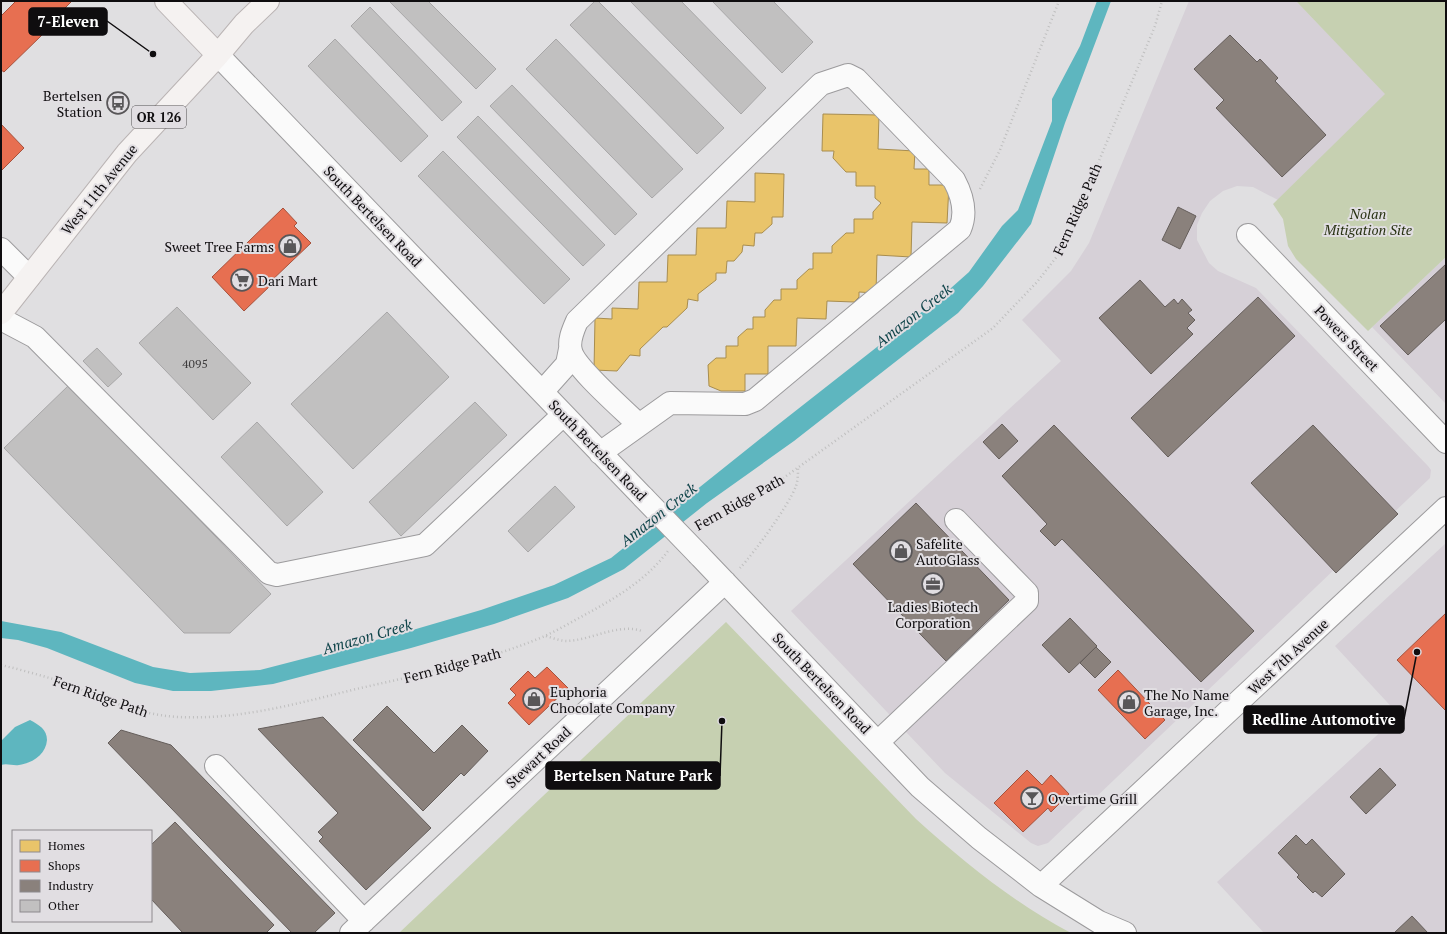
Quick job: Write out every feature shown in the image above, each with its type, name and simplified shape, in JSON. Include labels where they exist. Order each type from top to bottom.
[{"type":"main road","name":"South Bertelsen Road","points":[[166,1],[218,55]]},
{"type":"main road","name":"West 11th Avenue","points":[[1,312],[127,153],[218,55],[244,24],[268,1]]},
{"type":"street","name":"South Bertelsen Road","points":[[218,55],[920,787],[973,834],[1041,886],[1099,922],[1124,933]]},
{"type":"street","points":[[542,392],[572,359],[572,333],[577,321],[821,84],[848,75],[856,79],[954,180],[958,188],[964,211],[964,221],[956,234],[755,400],[745,404],[670,403],[600,453]]},
{"type":"street","name":"Powers Street","points":[[1248,235],[1446,442]]},
{"type":"street","points":[[1,249],[29,277]]},
{"type":"street","points":[[1,319],[35,337],[269,573],[277,575],[425,545],[563,414]]},
{"type":"street","points":[[572,359],[639,425]]},
{"type":"street","name":"West 7th Avenue","points":[[1041,886],[1446,508]]},
{"type":"street","points":[[878,742],[1027,601],[1027,593],[956,520]]},
{"type":"street","name":"Stewart Road","points":[[357,927],[725,582]]},
{"type":"street","points":[[216,766],[357,927]]},
{"type":"path","points":[[964,211],[977,195],[1000,150],[1059,1]]},
{"type":"path","name":"Fern Ridge Path","points":[[693,526],[752,497],[798,468],[993,328],[1038,282],[1062,250],[1155,26],[1162,1]]},
{"type":"path","points":[[725,582],[743,564],[793,493],[799,476],[798,468]]},
{"type":"path","name":"Fern Ridge Path","points":[[1,665],[54,680],[94,697],[143,712],[179,717],[220,716],[269,710],[467,662],[546,635],[603,605],[630,587],[654,569],[672,546]]},
{"type":"path","points":[[546,635],[566,641],[632,627],[644,631],[658,644]]},
{"type":"shaded area","points":[[1189,1],[1296,1],[1386,94],[1278,200],[1253,187],[1237,186],[1223,191],[1210,201],[1202,213],[1197,225],[1197,240],[1209,263],[1218,271],[1256,288],[1428,466],[1431,470],[1430,478],[1048,843],[1038,846],[1031,843],[945,773],[791,611],[1061,361],[1022,320],[1071,271],[1089,243]]},
{"type":"shaded area","points":[[1446,257],[1446,404],[1372,327]]},
{"type":"shaded area","points":[[1446,543],[1446,933],[1264,933],[1217,882],[1399,715],[1335,646]]},
{"type":"green space","name":"Nolan Mitigation Site","points":[[1296,1],[1446,1],[1446,257],[1368,331],[1296,259],[1288,246],[1283,219],[1273,204],[1385,94]]},
{"type":"green space","points":[[726,622],[916,819],[952,851],[990,881],[1029,909],[1071,933],[399,933]]},
{"type":"water","points":[[1097,1],[1111,1],[1065,123],[1031,224],[983,286],[958,313],[794,441],[707,503],[624,569],[568,598],[494,624],[411,648],[273,684],[211,691],[173,691],[135,683],[47,648],[18,640],[1,638],[1,621],[61,632],[153,667],[190,673],[260,670],[399,634],[481,610],[554,585],[611,558],[942,296],[969,272],[1002,226],[1018,210],[1052,121],[1052,99],[1080,46]]},
{"type":"water","points":[[30,720],[46,733],[47,740],[44,750],[34,760],[24,764],[1,765],[1,741],[15,727]]},
{"type":"building: Homes","points":[[823,114],[879,115],[878,149],[915,151],[914,169],[929,169],[929,185],[949,185],[947,223],[912,222],[911,257],[877,255],[876,293],[859,292],[859,297],[854,302],[827,301],[826,319],[797,318],[796,346],[768,346],[768,374],[745,374],[745,391],[721,391],[709,386],[708,365],[716,358],[726,358],[726,346],[738,346],[738,337],[747,329],[753,329],[753,317],[765,317],[765,310],[774,300],[781,300],[781,289],[797,289],[797,280],[809,269],[813,269],[813,253],[832,253],[832,246],[846,233],[854,233],[854,219],[873,219],[873,212],[881,203],[875,198],[875,186],[856,186],[856,172],[846,172],[833,158],[834,151],[822,151]]},
{"type":"building: Homes","points":[[755,173],[784,174],[783,217],[772,217],[772,224],[762,233],[755,233],[754,246],[743,245],[742,252],[734,261],[727,261],[726,273],[716,273],[716,280],[698,294],[698,301],[688,299],[687,308],[667,327],[663,327],[640,349],[640,356],[630,355],[617,371],[594,370],[595,318],[612,319],[612,308],[638,309],[639,282],[667,282],[668,255],[696,255],[697,228],[726,228],[727,201],[755,202]]},
{"type":"building: Shops","points":[[16,1],[72,1],[40,33],[42,35],[4,72],[1,70],[1,16]]},
{"type":"building: Shops","points":[[1,124],[24,148],[1,171]]},
{"type":"building: Shops","points":[[283,208],[297,223],[294,226],[311,243],[269,283],[271,285],[244,311],[212,277]]},
{"type":"building: Shops","points":[[1446,613],[1446,711],[1397,660]]},
{"type":"building: Shops","name":"Euphoria Chocolate Company","points":[[547,667],[568,688],[529,725],[508,703],[516,695],[510,689],[528,671],[535,678]]},
{"type":"building: Shops","name":"The No Name Garage, Inc.","points":[[1118,670],[1165,720],[1145,739],[1098,690]]},
{"type":"building: Shops","name":"Overtime Grill","points":[[1027,770],[1042,785],[1051,775],[1069,794],[1051,812],[1048,808],[1023,832],[994,803]]},
{"type":"building: Industry","points":[[1230,35],[1257,62],[1260,59],[1278,78],[1275,81],[1326,135],[1282,177],[1216,108],[1224,100],[1194,69]]},
{"type":"building: Industry","points":[[1178,207],[1196,216],[1180,249],[1162,240]]},
{"type":"building: Industry","points":[[1446,264],[1446,319],[1408,355],[1380,326]]},
{"type":"building: Industry","points":[[1140,280],[1165,307],[1174,299],[1178,304],[1182,299],[1192,310],[1188,313],[1195,320],[1187,328],[1193,334],[1151,374],[1099,318]]},
{"type":"building: Industry","points":[[1258,297],[1295,336],[1168,457],[1131,418]]},
{"type":"building: Industry","points":[[1002,424],[1018,441],[999,459],[983,442]]},
{"type":"building: Industry","points":[[1054,425],[1254,631],[1201,682],[1062,539],[1055,546],[1040,531],[1047,524],[1002,476]]},
{"type":"building: Industry","points":[[1313,425],[1398,514],[1336,573],[1251,483]]},
{"type":"building: Industry","points":[[916,503],[1009,600],[946,661],[853,564]]},
{"type":"building: Industry","points":[[1070,618],[1097,646],[1069,673],[1042,645]]},
{"type":"building: Industry","points":[[1096,647],[1111,662],[1095,678],[1080,663]]},
{"type":"building: Industry","points":[[387,706],[434,753],[462,725],[488,751],[464,776],[461,773],[423,811],[353,740]]},
{"type":"building: Industry","points":[[323,717],[431,828],[366,890],[319,841],[323,837],[318,832],[338,813],[258,729]]},
{"type":"building: Industry","points":[[121,730],[171,745],[335,913],[314,933],[292,933],[108,743]]},
{"type":"building: Industry","points":[[1380,768],[1396,785],[1366,814],[1350,797]]},
{"type":"building: Industry","points":[[175,822],[274,925],[266,933],[183,933],[152,900],[152,844]]},
{"type":"building: Industry","points":[[1296,835],[1306,845],[1312,839],[1345,874],[1322,897],[1315,891],[1313,893],[1297,877],[1299,875],[1278,853]]},
{"type":"building: Industry","points":[[1412,916],[1428,933],[1394,933]]},
{"type":"building: Other","points":[[389,1],[428,1],[496,69],[476,89]]},
{"type":"building: Other","points":[[595,1],[598,1],[724,128],[697,154],[570,25]]},
{"type":"building: Other","points":[[630,1],[681,1],[766,88],[741,114]]},
{"type":"building: Other","points":[[712,1],[773,1],[813,42],[782,73]]},
{"type":"building: Other","points":[[370,7],[462,102],[442,121],[351,26]]},
{"type":"building: Other","points":[[335,39],[428,136],[401,162],[308,66]]},
{"type":"building: Other","points":[[556,39],[683,169],[652,198],[526,69]]},
{"type":"building: Other","points":[[512,85],[637,214],[615,235],[490,106]]},
{"type":"building: Other","points":[[478,116],[605,245],[583,266],[457,137]]},
{"type":"building: Other","points":[[443,151],[570,279],[544,304],[418,176]]},
{"type":"building: Other","points":[[177,307],[251,383],[213,420],[139,343]]},
{"type":"building: Other","points":[[387,312],[449,377],[353,469],[291,404]]},
{"type":"building: Other","points":[[97,348],[122,374],[108,387],[83,361]]},
{"type":"building: Other","points":[[69,385],[271,594],[230,633],[184,633],[4,448]]},
{"type":"building: Other","points":[[475,402],[507,435],[401,536],[369,502]]},
{"type":"building: Other","points":[[257,422],[323,492],[287,526],[221,457]]},
{"type":"building: Other","points":[[555,486],[575,507],[528,552],[508,531]]},
{"type":"place","name":"7-Eleven","points":[[153,54]]},
{"type":"place","name":"Bertelsen Station","points":[[118,103]]},
{"type":"place","name":"Sweet Tree Farms","points":[[290,246]]},
{"type":"place","name":"Dari Mart","points":[[242,280]]},
{"type":"place","name":"Safelite AutoGlass","points":[[901,551]]},
{"type":"place","name":"Ladies Biotech Corporation","points":[[933,584]]},
{"type":"place","name":"Redline Automotive","points":[[1417,652]]},
{"type":"place","name":"Euphoria Chocolate Company","points":[[534,699]]},
{"type":"place","name":"The No Name Garage, Inc.","points":[[1129,702]]},
{"type":"place","name":"Bertelsen Nature Park","points":[[722,721]]},
{"type":"place","name":"Overtime Grill","points":[[1032,798]]},
{"type":"water label","name":"Amazon Creek","points":[[913,315]]},
{"type":"water label","name":"Amazon Creek","points":[[658,514]]},
{"type":"water label","name":"Amazon Creek","points":[[367,636]]}]
